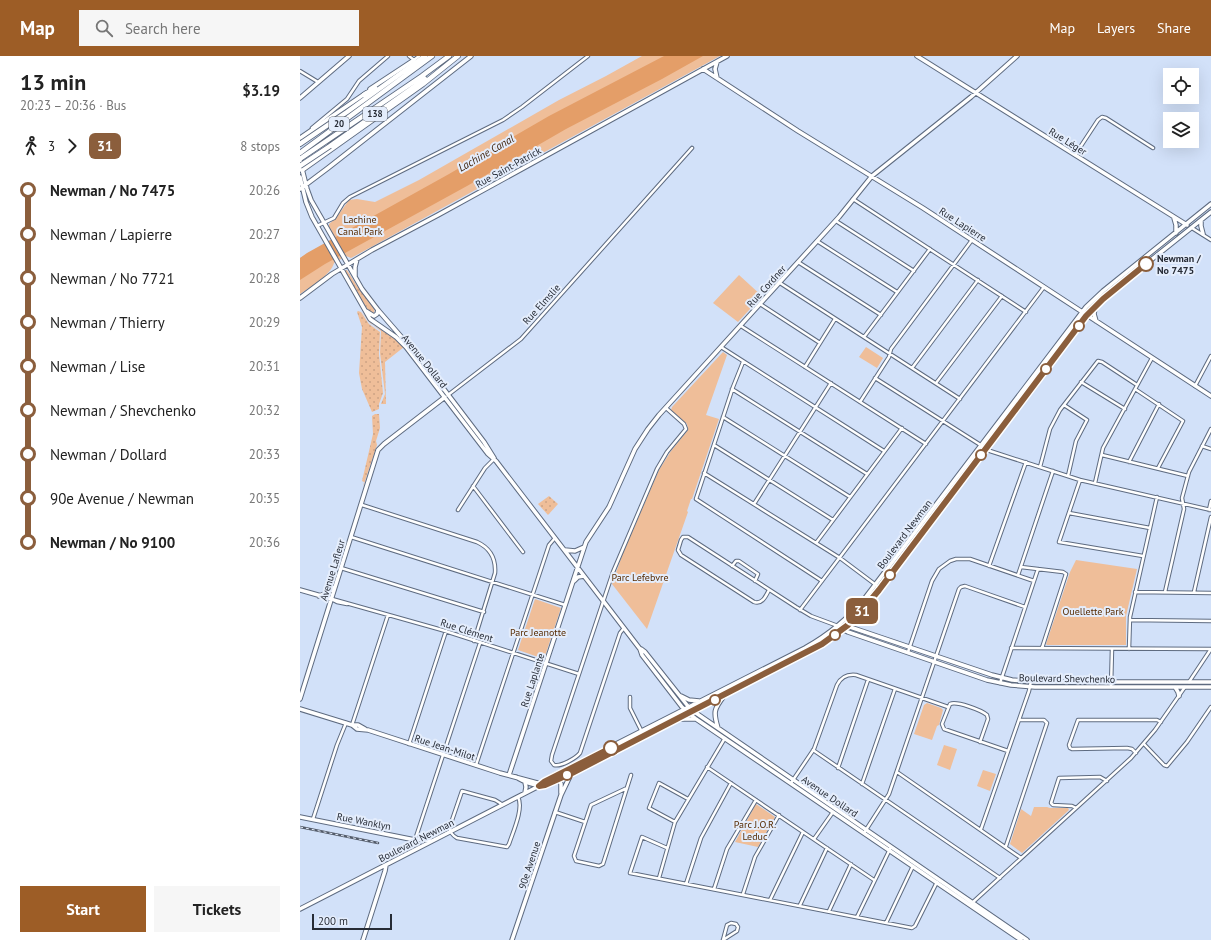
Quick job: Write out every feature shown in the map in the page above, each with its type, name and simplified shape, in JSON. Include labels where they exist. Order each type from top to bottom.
[{"type":"highway","name":"138","points":[[300,144],[425,56]]},
{"type":"highway","name":"20","points":[[300,158],[432,56]]},
{"type":"highway","name":"20","points":[[300,158],[422,76],[449,56]]},
{"type":"highway","name":"138","points":[[301,169],[330,146],[456,58]]},
{"type":"highway","points":[[301,169],[423,84],[456,58]]},
{"type":"highway","points":[[364,95],[396,76]]},
{"type":"main road","points":[[300,98],[344,58],[349,56]]},
{"type":"main road","points":[[303,187],[471,56]]},
{"type":"main road","name":"Rue Saint-Patrick","points":[[300,298],[332,274],[357,259],[727,56]]},
{"type":"main road","name":"Rue Léger","points":[[917,56],[1192,228]]},
{"type":"main road","name":"Rue Cordner","points":[[578,567],[588,538],[609,507],[638,445],[650,426],[836,221],[872,176],[975,93],[1017,56]]},
{"type":"main road","points":[[300,138],[414,60]]},
{"type":"main road","points":[[716,62],[715,69],[717,78]]},
{"type":"main road","name":"Rue Lapierre","points":[[703,69],[798,131],[923,208],[1086,316],[1211,396]]},
{"type":"main road","points":[[300,158],[303,187]]},
{"type":"main road","points":[[300,177],[303,187]]},
{"type":"main road","name":"Avenue Dollard","points":[[303,187],[325,223],[355,278],[378,310],[417,355],[446,396]]},
{"type":"main road","name":"Avenue Dollard","points":[[303,187],[307,204],[320,233],[340,269],[373,322],[394,335],[402,342],[484,442],[494,459],[603,600],[640,649],[642,655],[686,708],[693,711],[726,736]]},
{"type":"main road","name":"Boulevard Newman","points":[[300,909],[540,785],[545,785],[686,708],[810,645],[838,626],[858,608],[1082,312],[1100,294],[1211,204]]},
{"type":"main road","name":"Boulevard Newman","points":[[560,776],[572,773],[725,695],[819,646],[844,628],[853,620],[880,588],[1086,316],[1211,212]]},
{"type":"main road","points":[[1174,218],[1176,233]]},
{"type":"main road","points":[[1201,220],[1202,234]]},
{"type":"main road","points":[[344,258],[357,259],[355,278]]},
{"type":"main road","points":[[332,274],[337,262]]},
{"type":"main road","points":[[1095,307],[1094,314],[1096,322]]},
{"type":"main road","points":[[364,309],[372,316],[376,314],[378,310]]},
{"type":"main road","name":"Rue Elmslie","points":[[380,447],[446,396]]},
{"type":"main road","name":"Avenue Lafleur","points":[[300,699],[380,447]]},
{"type":"main road","points":[[565,550],[577,551],[585,546]]},
{"type":"main road","name":"Rue Laplante","points":[[509,775],[578,567]]},
{"type":"main road","points":[[573,582],[578,577],[584,576]]},
{"type":"main road","points":[[320,596],[336,587]]},
{"type":"main road","name":"Rue Clément","points":[[300,590],[332,599]]},
{"type":"main road","points":[[853,620],[855,629]]},
{"type":"main road","name":"Boulevard Shevchenko","points":[[838,626],[855,629],[1002,678],[1031,681],[1211,682]]},
{"type":"main road","name":"Boulevard Shevchenko","points":[[844,628],[848,632],[1000,683],[1030,687],[1211,687]]},
{"type":"main road","name":"Avenue Dollard","points":[[640,649],[645,652],[678,694],[689,713],[696,719],[726,736],[937,881],[1026,940]]},
{"type":"main road","points":[[1175,687],[1179,696]]},
{"type":"main road","points":[[678,694],[689,700],[701,701]]},
{"type":"main road","points":[[718,729],[714,718],[715,709],[725,695]]},
{"type":"main road","name":"Rue Jean-Milot","points":[[300,709],[352,725],[358,725],[409,744],[509,775],[524,778],[540,785]]},
{"type":"main road","points":[[677,719],[696,719]]},
{"type":"main road","name":"90e Avenue","points":[[512,940],[561,795],[572,773]]},
{"type":"main road","points":[[560,776],[565,787]]},
{"type":"main road","name":"90e Avenue","points":[[560,776],[561,795]]},
{"type":"main road","name":"Rue Jean-Milot","points":[[516,777],[525,782],[540,785]]},
{"type":"main road","points":[[525,782],[526,793]]},
{"type":"main road","name":"Rue Wanklyn","points":[[300,817],[415,840],[419,839],[431,841]]},
{"type":"main road","points":[[415,840],[414,844],[417,849]]},
{"type":"main road","points":[[363,940],[386,865]]},
{"type":"main road","name":"Avenue Dollard","points":[[971,904],[1021,940]]},
{"type":"street","points":[[310,132],[348,98],[359,81],[388,56]]},
{"type":"street","points":[[409,56],[414,60],[419,56]]},
{"type":"street","points":[[317,227],[334,218],[347,199],[500,122],[522,107],[588,56]]},
{"type":"street","points":[[300,71],[318,82]]},
{"type":"street","points":[[1075,155],[1098,120],[1102,117],[1106,118],[1153,148]]},
{"type":"street","name":"Rue Elmslie","points":[[446,396],[521,339],[692,148]]},
{"type":"street","points":[[853,199],[1026,312]]},
{"type":"street","points":[[836,221],[914,271]]},
{"type":"street","name":"Rue Léger","points":[[1192,228],[1211,240]]},
{"type":"street","points":[[860,402],[889,357],[891,349],[972,240]]},
{"type":"street","points":[[817,241],[897,292]]},
{"type":"street","points":[[864,337],[930,249]]},
{"type":"street","points":[[798,262],[881,315]]},
{"type":"street","points":[[912,368],[978,280]]},
{"type":"street","points":[[780,283],[960,399]]},
{"type":"street","points":[[800,610],[1044,287]]},
{"type":"street","points":[[936,383],[1002,296]]},
{"type":"street","points":[[760,304],[820,343]]},
{"type":"street","points":[[805,367],[835,319]]},
{"type":"street","points":[[741,326],[926,444]]},
{"type":"street","points":[[721,347],[884,452]]},
{"type":"street","points":[[1195,386],[1211,356]]},
{"type":"street","points":[[1095,483],[1103,448],[1152,358]]},
{"type":"street","points":[[1040,467],[1050,429],[1064,405],[1096,362],[1099,361],[1137,384]]},
{"type":"street","points":[[743,362],[732,389],[696,499],[822,581]]},
{"type":"street","points":[[875,378],[986,448],[1080,480],[1210,510],[1211,501]]},
{"type":"street","points":[[1081,382],[1125,409]]},
{"type":"street","points":[[754,504],[831,383]]},
{"type":"street","points":[[732,389],[867,474]]},
{"type":"street","points":[[1135,389],[1184,420],[1158,468]]},
{"type":"street","points":[[1129,462],[1159,404]]},
{"type":"street","points":[[1064,405],[1087,420],[1076,441],[1068,476]]},
{"type":"street","points":[[624,628],[620,633],[579,754],[558,766],[554,765],[552,762],[552,755],[612,572],[657,469],[667,452],[686,429],[684,424],[666,408]]},
{"type":"street","points":[[723,417],[850,497]]},
{"type":"street","points":[[816,543],[902,428]]},
{"type":"street","points":[[1165,592],[1184,509],[1182,498],[1188,476],[1211,429]]},
{"type":"street","points":[[714,445],[833,520]]},
{"type":"street","points":[[1202,446],[1211,449]]},
{"type":"street","points":[[1102,455],[1188,476]]},
{"type":"street","points":[[458,510],[487,466],[494,459]]},
{"type":"street","points":[[989,566],[1026,462]]},
{"type":"street","points":[[1018,575],[1053,471]]},
{"type":"street","points":[[704,473],[840,558],[880,588]]},
{"type":"street","points":[[1080,480],[1059,542],[1143,556]]},
{"type":"street","points":[[473,486],[523,552]]},
{"type":"street","points":[[1129,649],[1130,620],[1135,592],[1157,498]]},
{"type":"street","points":[[362,505],[480,544],[489,551],[494,560],[496,571],[474,641]]},
{"type":"street","points":[[1069,513],[1150,528]]},
{"type":"street","points":[[1194,592],[1211,517]]},
{"type":"street","points":[[351,537],[565,605]]},
{"type":"street","name":"Boulevard Shevchenko","points":[[769,590],[760,602],[754,602],[681,555],[678,551],[680,541],[683,537],[688,537],[800,610],[811,616],[838,626]]},
{"type":"street","points":[[476,765],[549,545],[555,538]]},
{"type":"street","points":[[908,653],[932,580],[939,569],[950,561],[956,559],[970,559],[1034,581]]},
{"type":"street","name":"Boulevard Shevchenko","points":[[732,566],[736,561],[739,561],[758,574],[756,581]]},
{"type":"street","points":[[1021,567],[1063,572],[1066,574],[1042,648]]},
{"type":"street","points":[[341,568],[484,612]]},
{"type":"street","points":[[1000,683],[1038,569]]},
{"type":"street","points":[[865,831],[886,801],[961,587],[965,586],[1025,607]]},
{"type":"street","points":[[1135,592],[1211,593]]},
{"type":"street","name":"Rue Clément","points":[[332,599],[337,602],[350,604],[480,642],[579,674]]},
{"type":"street","points":[[352,725],[388,615]]},
{"type":"street","points":[[1130,620],[1211,621]]},
{"type":"street","points":[[409,744],[446,632]]},
{"type":"street","points":[[415,840],[480,642]]},
{"type":"street","points":[[1011,648],[1211,649]]},
{"type":"street","points":[[1111,687],[1112,649]]},
{"type":"street","points":[[971,904],[1136,753],[1161,722],[1211,649]]},
{"type":"street","points":[[792,781],[813,750],[838,681],[845,676],[851,674],[948,707]]},
{"type":"street","points":[[838,768],[868,680]]},
{"type":"street","points":[[981,829],[1031,681]]},
{"type":"street","points":[[862,784],[895,689]]},
{"type":"street","points":[[630,697],[630,708],[644,736]]},
{"type":"street","points":[[980,742],[988,720],[986,714],[955,703],[950,704],[942,724],[943,728],[980,742],[1008,751]]},
{"type":"street","points":[[1144,744],[1164,765],[1167,766],[1187,742],[1211,707]]},
{"type":"street","points":[[1006,846],[1047,723],[1044,720],[1019,720]]},
{"type":"street","points":[[1136,753],[1127,748],[1070,748],[1069,745],[1076,722],[1078,720],[1157,720],[1161,722]]},
{"type":"street","points":[[313,820],[337,745],[346,723]]},
{"type":"street","points":[[659,878],[675,822],[726,736]]},
{"type":"street","points":[[813,750],[1000,878]]},
{"type":"street","points":[[707,767],[874,880]]},
{"type":"street","points":[[897,772],[1006,846],[1021,858]]},
{"type":"street","points":[[627,788],[591,805],[574,856],[575,860],[601,866],[603,864],[632,775]]},
{"type":"street","points":[[1076,808],[1072,806],[1053,805],[1051,803],[1059,778],[1100,777],[1107,781]]},
{"type":"street","points":[[675,822],[649,808],[659,783],[688,799]]},
{"type":"street","points":[[686,884],[701,838],[731,783]]},
{"type":"street","points":[[502,805],[495,800],[462,790],[450,826],[450,832],[457,838],[507,847],[520,808],[518,797]]},
{"type":"street","points":[[714,889],[727,849],[756,800]]},
{"type":"street","points":[[814,839],[834,810]]},
{"type":"street","points":[[555,812],[585,822]]},
{"type":"street","points":[[743,894],[755,857],[779,815]]},
{"type":"street","points":[[770,900],[803,832]]},
{"type":"street","points":[[667,848],[642,837],[630,873],[914,928],[937,881]]},
{"type":"street","points":[[800,905],[826,848]]},
{"type":"street","points":[[857,917],[890,848]]},
{"type":"street","points":[[829,912],[851,864]]},
{"type":"street","points":[[886,923],[914,865]]},
{"type":"street","points":[[731,923],[736,924],[738,928],[737,931],[723,940],[727,925],[731,923]]},
{"type":"green space","name":"Lachine Canal Park","points":[[642,56],[720,56],[353,257],[351,258],[346,256],[334,263],[325,276],[300,294],[300,258],[335,238],[329,228],[329,224],[336,218],[349,200],[357,199],[375,202],[419,180],[559,100]]},
{"type":"green space","points":[[347,270],[357,286],[375,308],[374,313],[369,312],[344,271]]},
{"type":"green space","points":[[739,275],[762,296],[738,322],[713,303]]},
{"type":"green space","points":[[361,311],[373,325],[396,339],[404,347],[385,362],[386,404],[381,404],[385,394],[380,353],[381,331],[370,323]]},
{"type":"green space","points":[[357,312],[361,312],[369,324],[380,332],[379,354],[383,393],[379,404],[379,409],[372,412],[362,389],[359,373],[362,327]]},
{"type":"green space","points":[[866,347],[883,358],[877,368],[859,357]]},
{"type":"green space","name":"Parc Lefebvre","points":[[723,352],[727,355],[706,415],[719,419],[647,629],[612,584],[623,553],[659,470],[671,451],[688,430],[687,424],[671,410],[672,407]]},
{"type":"green space","points":[[379,414],[380,428],[376,441],[377,445],[363,487],[364,482],[362,481],[373,434],[372,416]]},
{"type":"green space","points":[[549,496],[558,504],[548,515],[538,504]]},
{"type":"green space","name":"Ouellette Park","points":[[1076,560],[1137,569],[1126,616],[1126,645],[1046,644],[1070,572]]},
{"type":"green space","name":"Parc Jeanotte","points":[[535,599],[561,608],[544,659],[518,650]]},
{"type":"green space","points":[[927,703],[943,710],[939,725],[937,726],[932,740],[914,734],[924,705]]},
{"type":"green space","points":[[944,745],[957,749],[950,770],[937,765]]},
{"type":"green space","points":[[983,770],[996,774],[990,791],[977,786]]},
{"type":"green space","name":"Parc J.O.R. Leduc","points":[[756,804],[775,817],[758,847],[735,842]]},
{"type":"green space","points":[[1034,807],[1068,808],[1069,810],[1022,853],[1010,844],[1021,809],[1031,816]]},
{"type":"water","name":"Lachine Canal","points":[[664,56],[703,56],[566,129],[467,186],[325,264],[300,280],[300,258],[307,253],[449,174],[549,116]]},
{"type":"railway","points":[[300,827],[378,843]]},
{"type":"bus line","name":"31","points":[[611,748],[544,782],[539,786],[545,785],[572,773],[756,679],[819,646],[846,627],[879,590],[1086,316],[1103,299],[1146,264]]},
{"type":"place","name":"Newman / No 7475","points":[[1146,264]]}]
